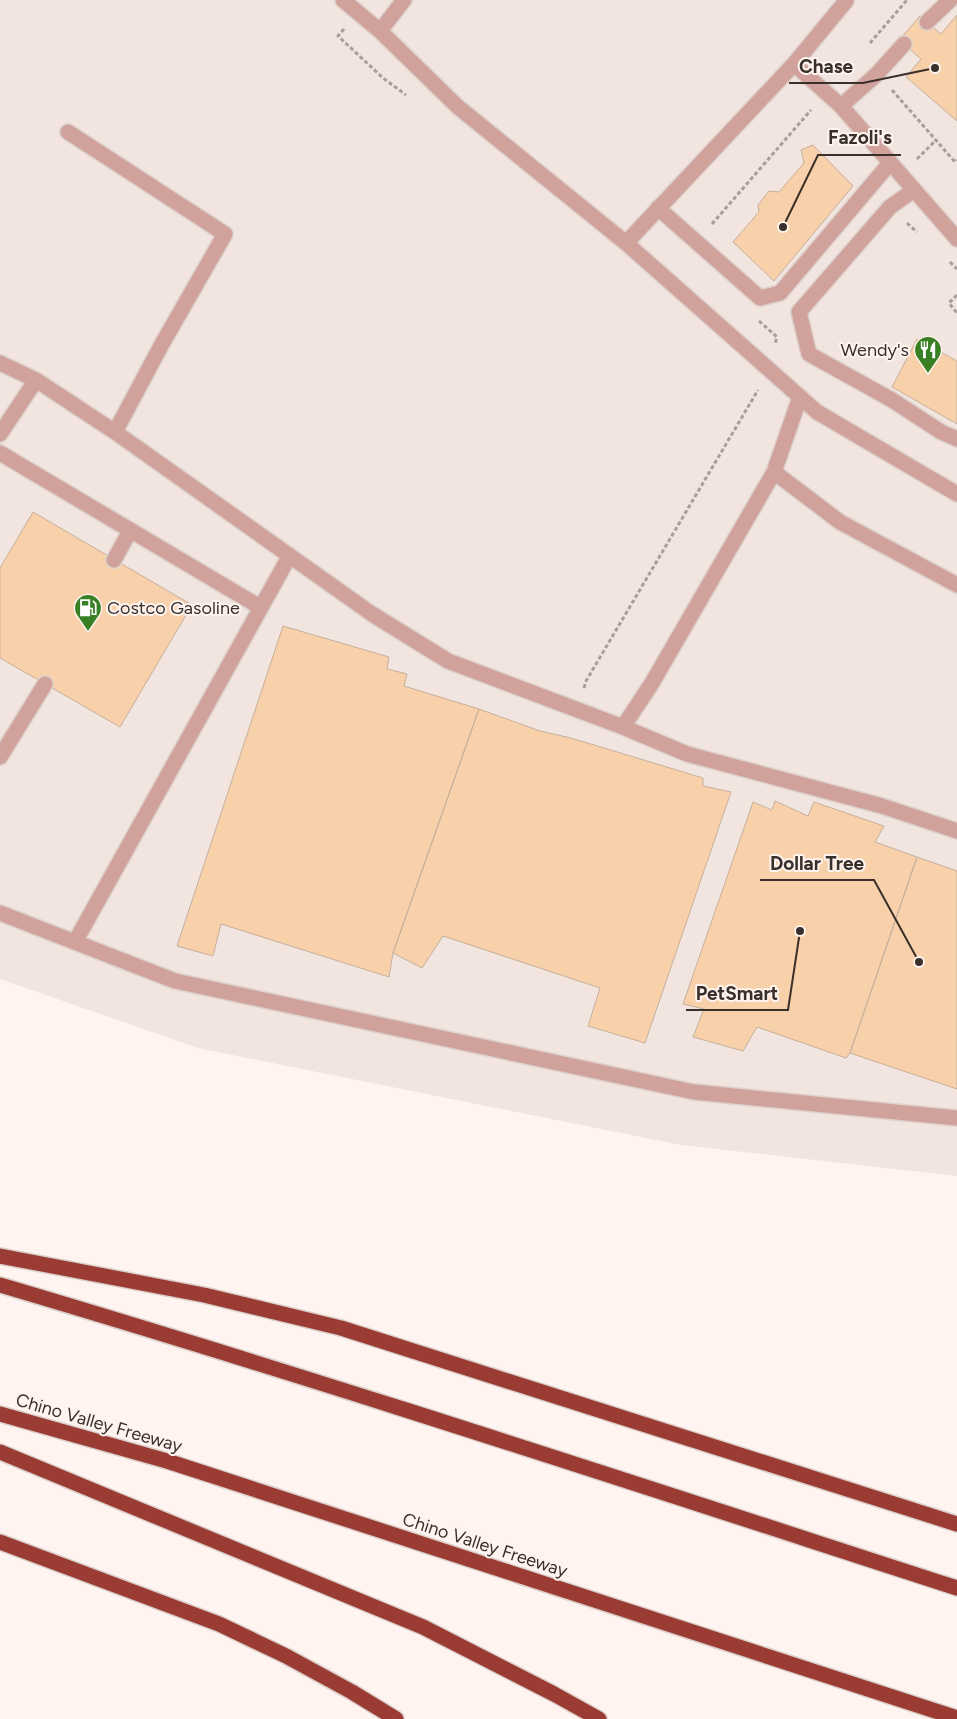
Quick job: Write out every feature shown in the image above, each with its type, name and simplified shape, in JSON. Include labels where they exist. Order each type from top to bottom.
[{"type":"highway","points":[[0,1256],[204,1295],[341,1328],[957,1524]]},
{"type":"highway","points":[[0,1285],[404,1410],[957,1588]]},
{"type":"highway","name":"Chino Valley Freeway","points":[[0,1414],[167,1461],[957,1718]]},
{"type":"highway","points":[[0,1452],[423,1627],[599,1719]]},
{"type":"highway","points":[[0,1542],[219,1624],[286,1656],[352,1692],[396,1719]]},
{"type":"lane","points":[[343,0],[380,31],[458,107],[626,243],[818,412],[957,494]]},
{"type":"lane","points":[[380,31],[404,0]]},
{"type":"lane","points":[[626,243],[794,64],[845,0]]},
{"type":"lane","points":[[927,22],[950,0]]},
{"type":"lane","points":[[841,106],[877,74],[904,44]]},
{"type":"lane","points":[[794,64],[841,106],[957,239]]},
{"type":"lane","points":[[68,132],[225,234],[162,344],[115,432]]},
{"type":"lane","points":[[658,208],[760,298],[780,294],[890,162]]},
{"type":"lane","points":[[914,190],[890,207],[799,312],[809,354],[892,400],[941,432],[957,439]]},
{"type":"lane","points":[[0,363],[36,380],[115,432],[289,557],[372,614],[448,661],[623,727],[687,754],[882,806],[957,831]]},
{"type":"lane","points":[[0,434],[36,380]]},
{"type":"lane","points":[[623,727],[652,683],[774,472],[800,397]]},
{"type":"lane","points":[[0,453],[260,608]]},
{"type":"lane","points":[[774,472],[840,522],[957,585]]},
{"type":"lane","points":[[114,560],[130,531]]},
{"type":"lane","points":[[75,942],[289,557]]},
{"type":"lane","points":[[0,757],[45,684]]},
{"type":"lane","points":[[0,913],[175,980],[694,1092],[957,1118]]},
{"type":"path","points":[[696,242],[826,93]]},
{"type":"path","points":[[957,295],[949,303],[957,313]]},
{"type":"path","points":[[578,710],[586,681],[758,391],[777,337],[755,318]]},
{"type":"shaded area","points":[[0,0],[957,0],[957,1176],[681,1145],[198,1048],[0,979]]},
{"type":"building","points":[[957,15],[957,121],[906,77],[921,59],[899,40],[920,16],[941,34]]},
{"type":"building","points":[[813,145],[853,186],[774,281],[733,242],[759,212],[758,205],[769,191],[779,192],[804,163],[801,150]]},
{"type":"building","name":"Wendy's","points":[[917,339],[957,361],[957,424],[892,387]]},
{"type":"building","name":"Costco Gasoline","points":[[33,512],[192,605],[120,727],[0,658],[0,568]]},
{"type":"building","points":[[283,626],[389,657],[387,669],[407,674],[404,686],[479,709],[393,953],[389,977],[221,924],[213,956],[177,946]]},
{"type":"building","points":[[479,709],[540,731],[571,738],[703,778],[703,786],[731,792],[645,1043],[588,1026],[600,988],[443,936],[422,968],[393,953]]},
{"type":"building","points":[[775,801],[808,816],[814,802],[884,826],[875,842],[917,857],[850,1053],[846,1058],[757,1027],[743,1051],[693,1037],[704,1009],[683,1004],[753,802],[772,810]]},
{"type":"building","points":[[917,857],[957,871],[957,1089],[850,1053]]},
{"type":"place","name":"Chase","points":[[935,68]]},
{"type":"place","name":"Fazoli's","points":[[783,227]]},
{"type":"place","name":"Wendy's","points":[[928,374]]},
{"type":"place","name":"Costco Gasoline","points":[[88,632]]},
{"type":"place","name":"PetSmart","points":[[800,931]]},
{"type":"place","name":"Dollar Tree","points":[[919,962]]}]
